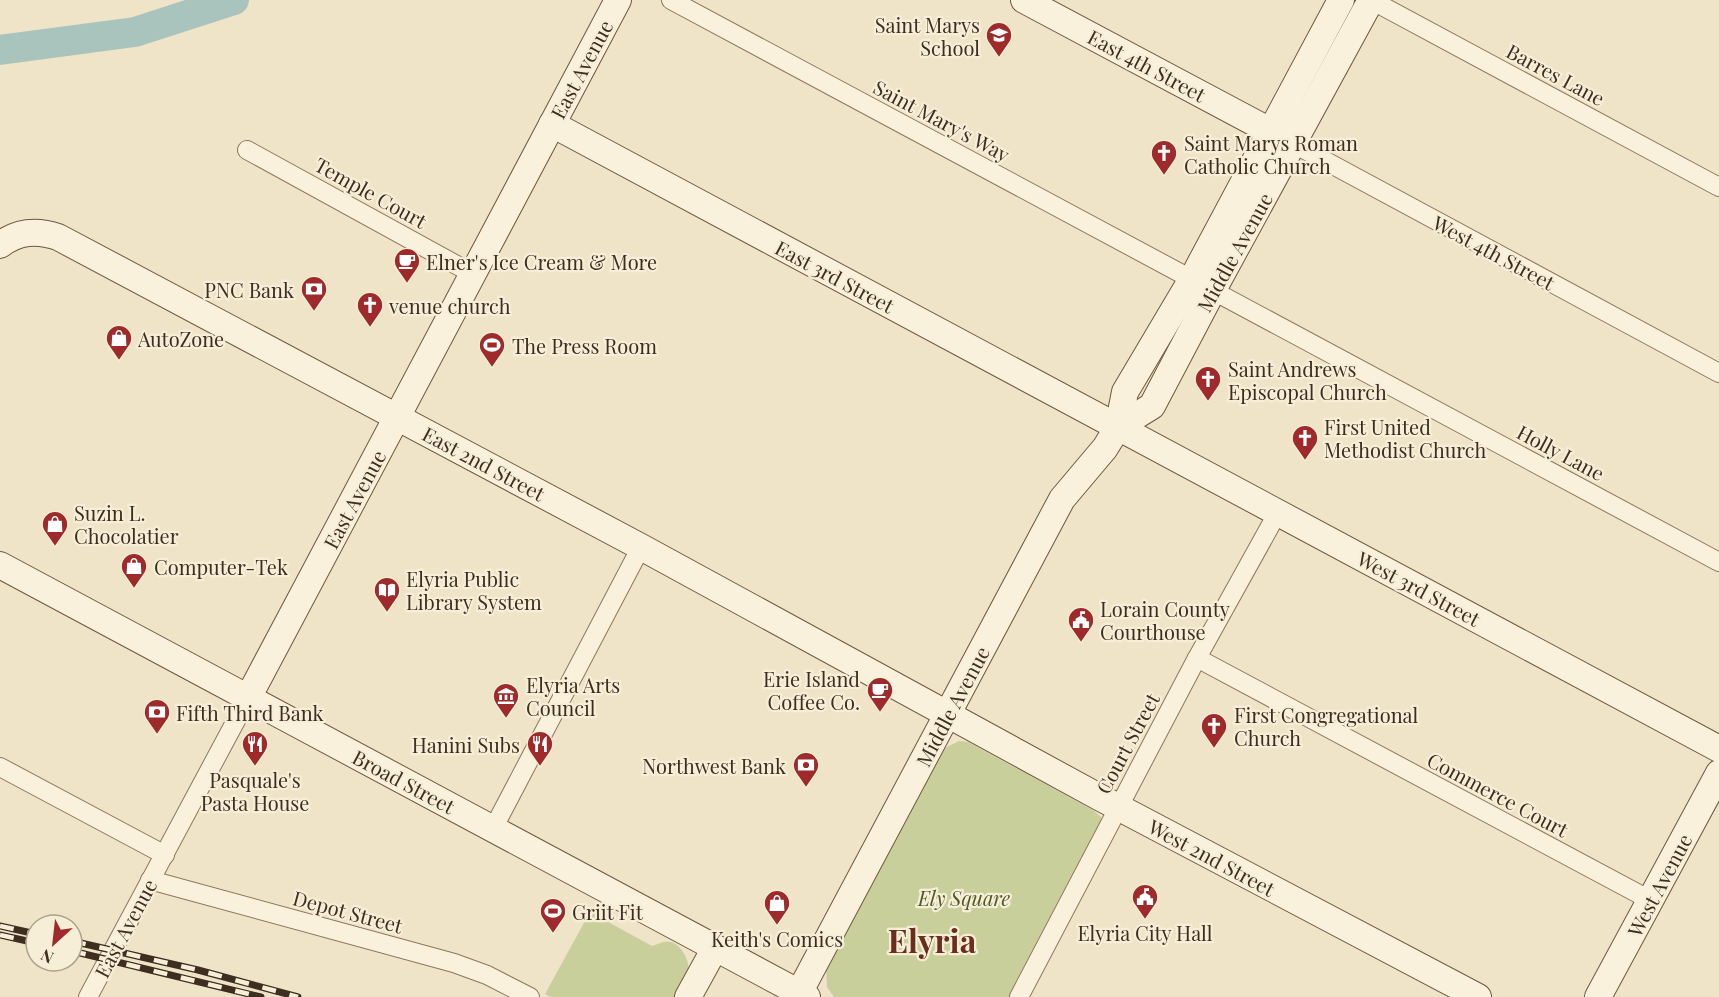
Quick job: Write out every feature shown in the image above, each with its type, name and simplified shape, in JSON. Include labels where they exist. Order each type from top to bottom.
[{"type":"main road","name":"East Avenue","points":[[248,698],[618,0]]},
{"type":"main road","name":"East 4th Street","points":[[1024,0],[1270,131]]},
{"type":"main road","name":"Middle Avenue","points":[[803,995],[947,715],[1062,499],[1105,448],[1118,427],[1152,406],[1270,131],[1341,0]]},
{"type":"main road","name":"Middle Avenue","points":[[1202,285],[1293,144],[1371,0]]},
{"type":"main road","name":"East 3rd Street","points":[[552,124],[1118,427]]},
{"type":"main road","name":"West 4th Street","points":[[1270,131],[1293,144]]},
{"type":"main road","name":"East 2nd Street","points":[[7,240],[35,232],[44,232],[58,237],[640,547],[947,715]]},
{"type":"main road","name":"West 3rd Street","points":[[1118,427],[1719,749]]},
{"type":"main road","name":"Broad Street","points":[[0,565],[803,995]]},
{"type":"main road","name":"West 2nd Street","points":[[947,715],[1478,997]]},
{"type":"main road","name":"West Avenue","points":[[1598,997],[1719,772]]},
{"type":"main road","points":[[688,997],[715,948]]},
{"type":"street","name":"Saint Mary's Way","points":[[671,0],[1202,285]]},
{"type":"street","name":"Barres Lane","points":[[1371,0],[1719,187]]},
{"type":"street","name":"West 4th Street","points":[[1293,144],[1719,373]]},
{"type":"street","name":"Temple Court","points":[[247,150],[472,274]]},
{"type":"street","name":"Holly Lane","points":[[1202,285],[1719,562]]},
{"type":"street","name":"Court Street","points":[[1019,997],[1197,658],[1278,512]]},
{"type":"street","points":[[493,829],[640,547]]},
{"type":"street","name":"Commerce Court","points":[[1197,658],[1650,900]]},
{"type":"street","name":"East Avenue","points":[[88,997],[248,698]]},
{"type":"street","points":[[0,767],[165,855]]},
{"type":"street","name":"Depot Street","points":[[150,880],[454,963],[487,975],[530,997]]},
{"type":"green space","name":"Ely Square","points":[[959,741],[968,742],[1093,810],[1103,822],[1012,997],[834,997],[827,987],[826,967],[943,749]]},
{"type":"green space","points":[[590,912],[652,946],[669,942],[679,947],[685,956],[689,970],[678,997],[551,997],[545,994]]},
{"type":"waterway","points":[[0,50],[135,32],[234,0]]},
{"type":"railway","points":[[0,926],[24,931]]},
{"type":"railway","points":[[0,935],[24,940]]},
{"type":"railway","points":[[84,944],[198,970],[298,997]]},
{"type":"railway","points":[[84,954],[261,997]]},
{"type":"place","name":"Saint Marys School","points":[[999,58]]},
{"type":"place","name":"Saint Marys Roman Catholic Church","points":[[1164,176]]},
{"type":"place","name":"Elner's Ice Cream & More","points":[[407,284]]},
{"type":"place","name":"PNC Bank","points":[[314,312]]},
{"type":"place","name":"venue church","points":[[370,328]]},
{"type":"place","name":"AutoZone","points":[[119,361]]},
{"type":"place","name":"The Press Room","points":[[492,368]]},
{"type":"place","name":"Saint Andrews Episcopal Church","points":[[1208,402]]},
{"type":"place","name":"First United Methodist Church","points":[[1305,461]]},
{"type":"place","name":"Suzin L. Chocolatier","points":[[55,547]]},
{"type":"place","name":"Computer-Tek","points":[[134,589]]},
{"type":"place","name":"Elyria Public Library System","points":[[387,613]]},
{"type":"place","name":"Lorain County Courthouse","points":[[1081,643]]},
{"type":"place","name":"Erie Island Coffee Co.","points":[[880,713]]},
{"type":"place","name":"Elyria Arts Council","points":[[506,719]]},
{"type":"place","name":"Fifth Third Bank","points":[[157,735]]},
{"type":"place","name":"First Congregational Church","points":[[1214,749]]},
{"type":"place","name":"Pasquale's Pasta House","points":[[255,767]]},
{"type":"place","name":"Hanini Subs","points":[[540,767]]},
{"type":"place","name":"Northwest Bank","points":[[806,788]]},
{"type":"place","name":"Elyria City Hall","points":[[1145,920]]},
{"type":"place","name":"Keith's Comics","points":[[777,926]]},
{"type":"place","name":"Griit Fit","points":[[553,934]]},
{"type":"district","name":"Elyria","points":[[932,939]]}]
